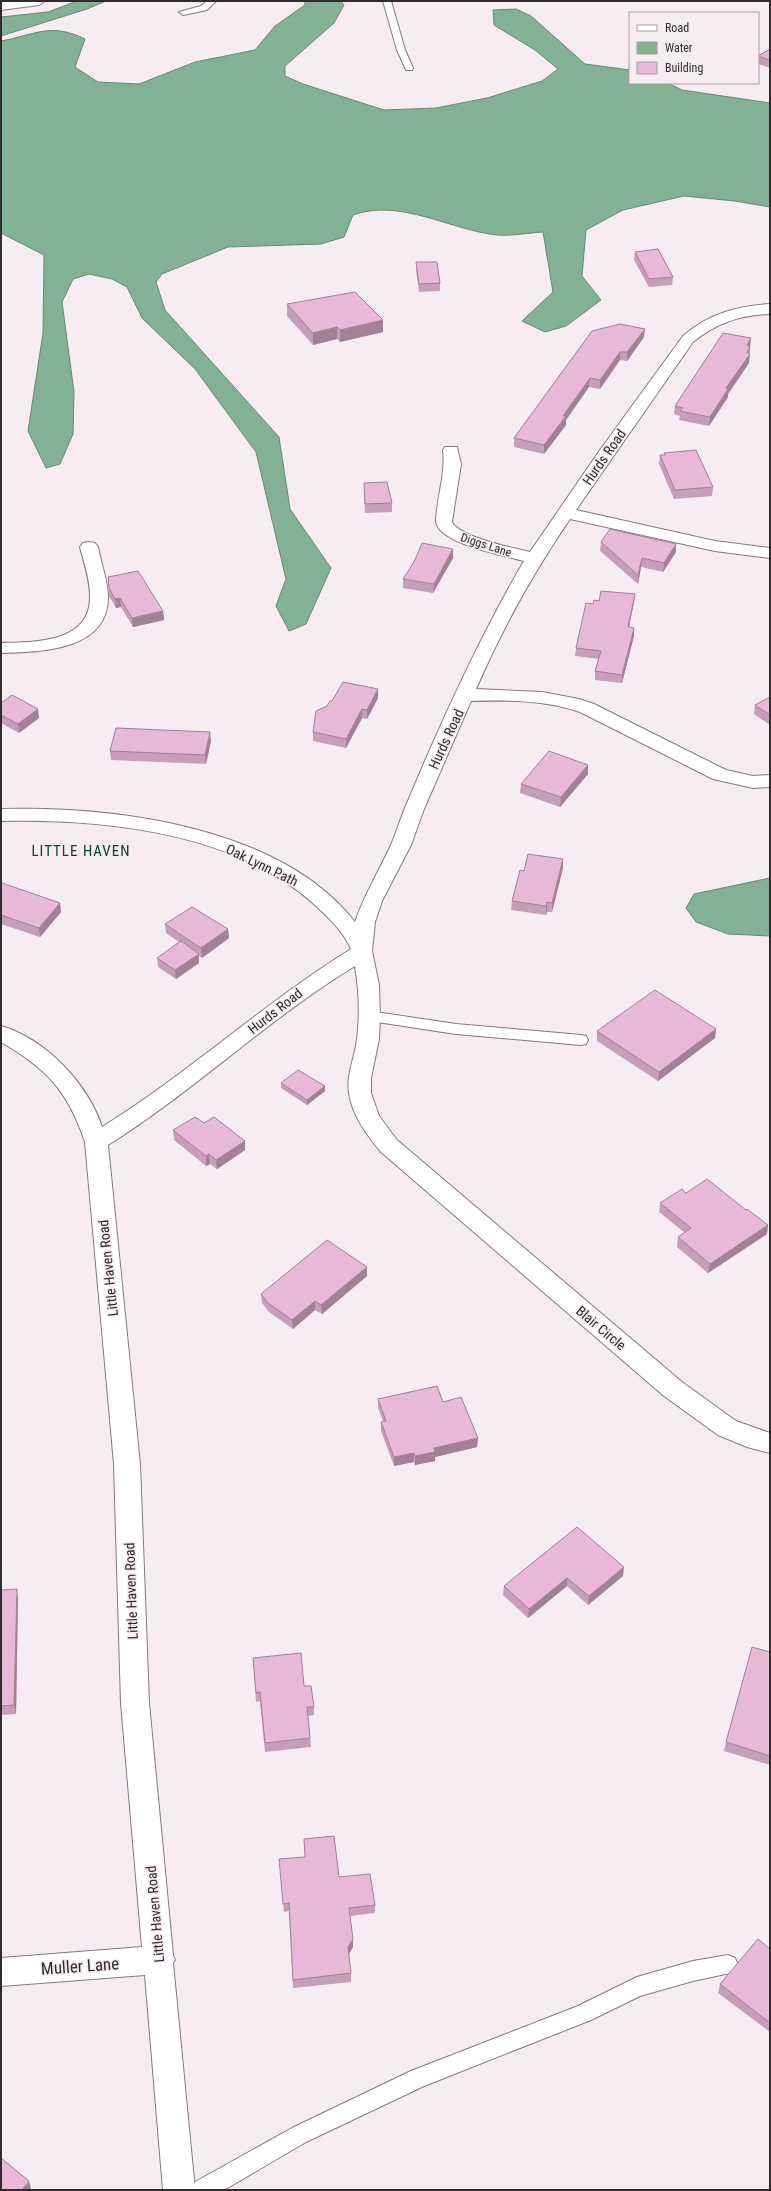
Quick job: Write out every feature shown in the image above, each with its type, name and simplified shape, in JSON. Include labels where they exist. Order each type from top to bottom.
[{"type":"street","points":[[1,6],[39,1]]},
{"type":"street","name":"Hurds Road","points":[[96,1142],[128,1124],[157,1103],[304,988],[362,952],[365,922],[372,901],[401,845],[414,809],[466,695],[481,657],[534,559],[688,339],[700,328],[713,320],[733,313],[770,309]]},
{"type":"street","name":"Diggs Lane","points":[[451,450],[453,464],[444,522],[445,526],[451,533],[462,538],[534,559]]},
{"type":"street","points":[[566,513],[715,546],[770,553]]},
{"type":"street","points":[[1,648],[44,646],[62,643],[86,629],[95,616],[100,602],[88,548]]},
{"type":"street","points":[[466,695],[520,695],[548,697],[570,702],[587,708],[720,775],[753,782],[770,781]]},
{"type":"street","name":"Oak Lynn Path","points":[[1,815],[64,814],[101,817],[150,826],[200,838],[240,852],[284,873],[311,890],[330,906],[349,928],[362,952],[370,998],[368,1038],[359,1084],[364,1108],[376,1130],[389,1146],[444,1194]]},
{"type":"street","name":"Little Haven Road","points":[[1,1033],[32,1049],[56,1069],[79,1099],[89,1118],[96,1142],[127,1464],[135,1703],[160,1960],[179,2190]]},
{"type":"street","name":"Blair Circle","points":[[444,1194],[673,1389],[727,1428],[770,1444]]},
{"type":"street","name":"Muller Lane","points":[[1,1972],[160,1960]]},
{"type":"lane","points":[[183,12],[204,8],[212,1]]},
{"type":"lane","points":[[387,1],[401,50],[408,68]]},
{"type":"lane","points":[[369,1016],[456,1028],[581,1040]]},
{"type":"lane","points":[[203,2190],[299,2135],[418,2078],[584,2013],[637,1987],[693,1971],[728,1965]]},
{"type":"water","points":[[77,1],[106,1],[87,9],[1,36],[1,17],[48,12]]},
{"type":"water","points":[[305,1],[341,1],[344,5],[334,23],[285,66],[285,76],[303,84],[384,110],[436,108],[487,98],[542,81],[558,69],[535,50],[494,25],[493,10],[516,9],[531,16],[585,64],[629,70],[629,84],[670,84],[682,90],[770,103],[770,207],[735,201],[684,196],[623,210],[586,230],[582,276],[601,300],[566,326],[545,332],[522,321],[553,292],[543,232],[497,235],[479,232],[407,213],[389,210],[371,211],[353,215],[344,237],[321,244],[228,247],[162,274],[156,282],[165,310],[279,437],[290,509],[331,568],[306,624],[289,631],[276,606],[286,579],[256,452],[195,369],[142,318],[127,287],[112,279],[89,274],[73,279],[62,302],[74,392],[73,434],[60,464],[46,468],[28,431],[43,333],[44,255],[1,233],[1,41],[43,31],[62,31],[73,34],[85,39],[75,67],[98,82],[139,84],[195,62],[255,50],[275,26],[305,5]]},
{"type":"water","points":[[770,878],[770,936],[728,934],[696,922],[686,908],[694,894]]},
{"type":"building","points":[[770,49],[770,60],[759,55]]},
{"type":"building","points":[[658,249],[673,277],[649,279],[635,252]]},
{"type":"building","points":[[416,262],[437,262],[440,283],[419,284]]},
{"type":"building","points":[[355,292],[383,320],[340,330],[337,327],[313,333],[287,304]]},
{"type":"building","points":[[620,324],[645,329],[627,352],[620,352],[600,380],[590,378],[563,416],[566,416],[544,445],[514,438],[592,331]]},
{"type":"building","points":[[723,333],[751,338],[747,345],[750,347],[747,352],[750,354],[726,388],[728,389],[710,417],[680,411],[683,408],[675,406]]},
{"type":"building","points":[[696,450],[713,487],[675,490],[660,455],[665,455],[664,453]]},
{"type":"building","points":[[387,482],[392,503],[365,504],[364,483]]},
{"type":"building","points":[[610,529],[676,544],[664,563],[642,558],[638,575],[601,542]]},
{"type":"building","points":[[422,543],[453,549],[434,584],[403,579],[414,562]]},
{"type":"building","points":[[138,571],[163,611],[132,618],[120,598],[115,599],[109,588],[108,577]]},
{"type":"building","points":[[601,591],[635,594],[628,627],[634,628],[622,675],[595,671],[601,651],[576,648],[586,603],[593,604],[594,600],[599,601]]},
{"type":"building","points":[[343,682],[378,689],[367,710],[362,709],[346,739],[313,732],[316,711],[327,706],[330,701],[332,701]]},
{"type":"building","points":[[12,695],[38,709],[18,724],[1,715],[1,703]]},
{"type":"building","points":[[770,697],[770,715],[755,705]]},
{"type":"building","points":[[116,728],[210,732],[205,755],[110,751]]},
{"type":"building","points":[[549,751],[588,765],[561,797],[521,784]]},
{"type":"building","points":[[528,854],[563,859],[552,903],[547,902],[546,906],[512,901],[520,870],[524,871]]},
{"type":"building","points":[[2,883],[60,903],[39,928],[1,915]]},
{"type":"building","points":[[192,907],[228,929],[201,948],[165,924]]},
{"type":"building","points":[[181,941],[199,954],[175,970],[157,958]]},
{"type":"building","points":[[655,990],[716,1029],[659,1072],[597,1031]]},
{"type":"building","points":[[298,1070],[325,1086],[307,1100],[281,1083]]},
{"type":"building","points":[[195,1117],[204,1123],[214,1117],[245,1141],[216,1160],[209,1154],[206,1156],[173,1130]]},
{"type":"building","points":[[707,1179],[746,1210],[747,1209],[768,1225],[710,1264],[678,1237],[691,1228],[660,1203],[682,1189],[686,1193]]},
{"type":"building","points":[[327,1240],[367,1267],[321,1305],[315,1301],[292,1320],[268,1303],[261,1294]]},
{"type":"building","points":[[437,1386],[443,1402],[461,1397],[478,1438],[434,1448],[435,1452],[415,1456],[414,1453],[394,1457],[381,1422],[386,1421],[378,1399]]},
{"type":"building","points":[[577,1527],[624,1567],[589,1596],[567,1578],[529,1609],[504,1586]]},
{"type":"building","points":[[17,1589],[14,1705],[1,1706],[1,1590]]},
{"type":"building","points":[[752,1647],[770,1652],[770,1756],[726,1742]]},
{"type":"building","points":[[301,1653],[304,1686],[311,1686],[314,1707],[307,1707],[310,1738],[265,1743],[260,1692],[256,1693],[253,1658]]},
{"type":"building","points":[[334,1836],[339,1877],[370,1874],[375,1905],[349,1908],[353,1939],[348,1947],[351,1973],[293,1980],[289,1903],[283,1904],[279,1859],[305,1857],[304,1839]]},
{"type":"building","points":[[758,1939],[770,1949],[770,2023],[720,1984]]},
{"type":"building","points":[[1,2158],[29,2181],[22,2190],[1,2190]]},
{"type":"district","name":"LITTLE HAVEN","points":[[81,851]]}]
